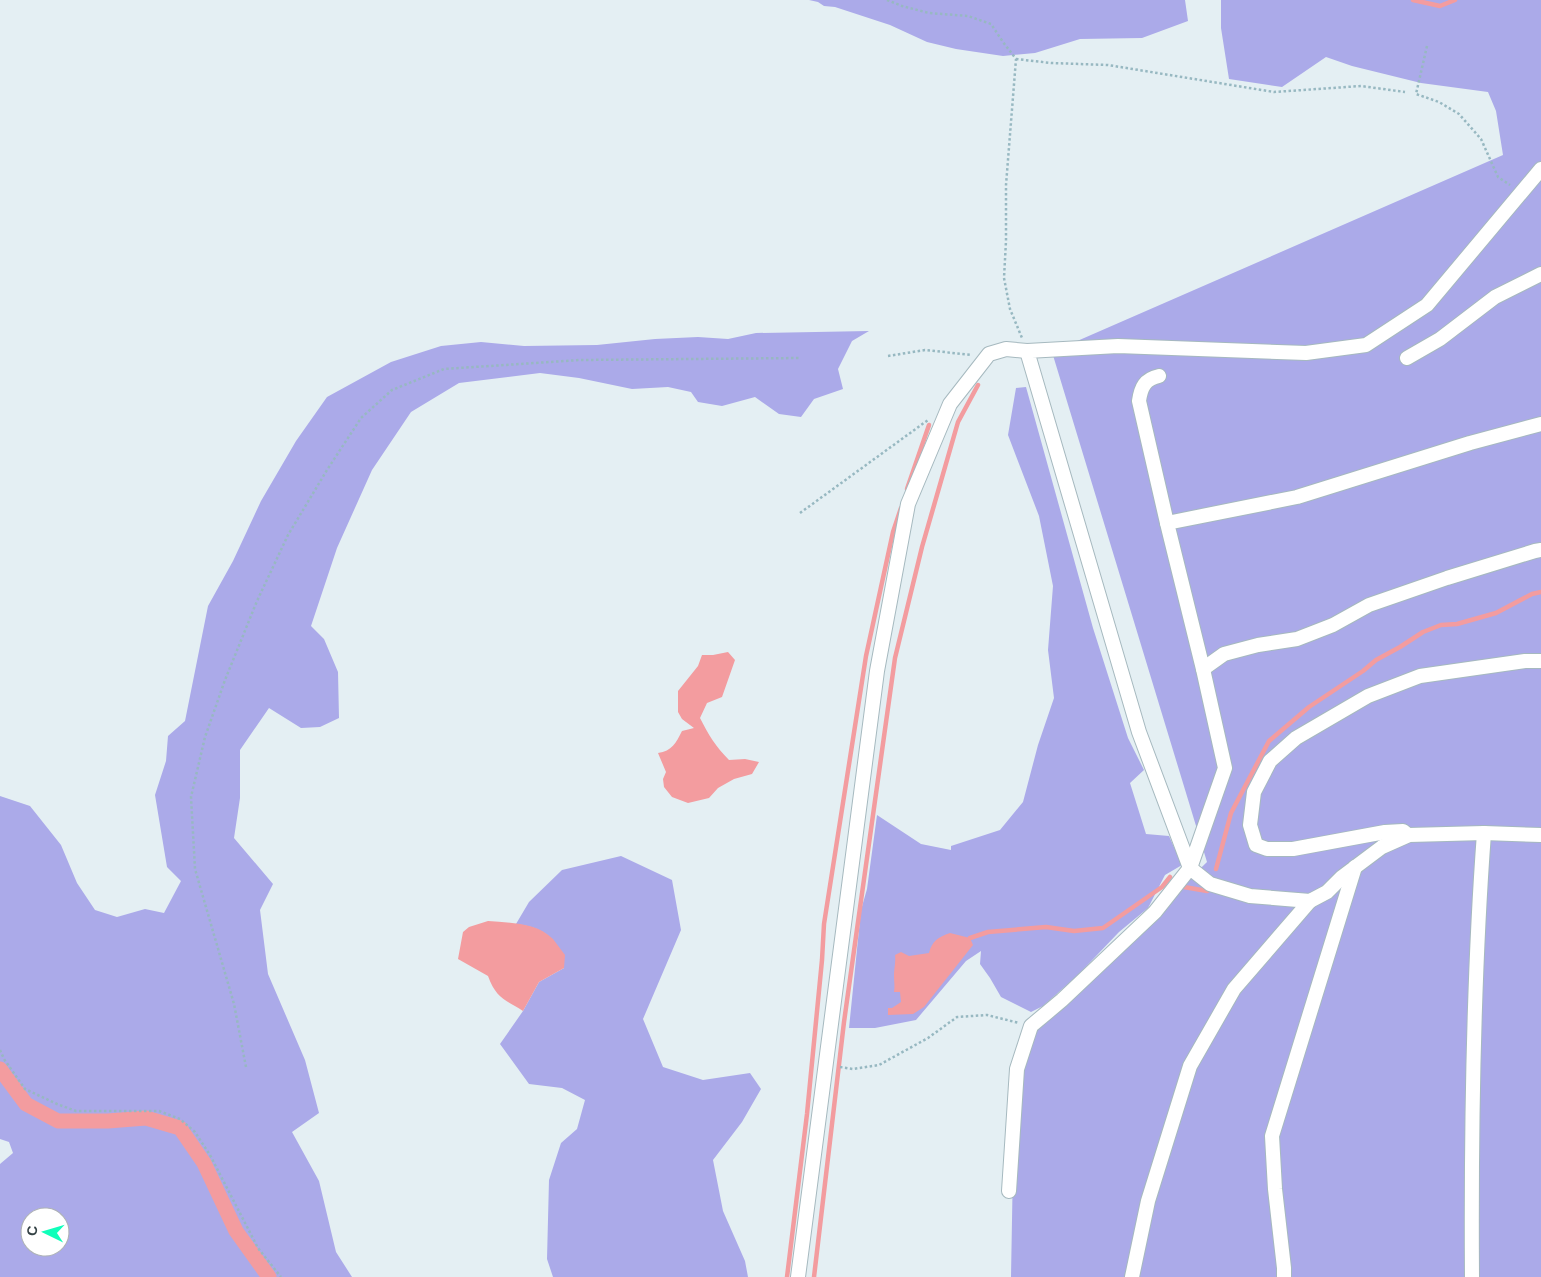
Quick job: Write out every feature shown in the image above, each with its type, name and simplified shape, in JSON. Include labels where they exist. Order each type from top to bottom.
[{"type":"street","points":[[798,1277],[877,671],[908,504],[950,404],[989,354],[1006,349],[1027,351],[1118,346],[1306,353],[1366,345],[1427,305],[1541,169]]},
{"type":"street","points":[[1407,358],[1440,339],[1495,297],[1541,274]]},
{"type":"street","points":[[1027,351],[1139,732],[1190,868],[1210,884],[1250,896],[1310,901]]},
{"type":"street","points":[[1008,1191],[1018,1069],[1031,1026],[1062,1000],[1155,912],[1190,868],[1225,768],[1139,401],[1141,388],[1145,382],[1153,377],[1160,376]]},
{"type":"street","points":[[1167,523],[1297,497],[1541,424]]},
{"type":"street","points":[[1203,669],[1224,654],[1258,645],[1297,639],[1333,625],[1378,602],[1447,578],[1541,550]]},
{"type":"street","points":[[1409,835],[1403,831],[1385,832],[1293,849],[1267,849],[1256,845],[1250,826],[1254,792],[1270,761],[1296,738],[1368,696],[1420,676],[1526,661],[1541,661]]},
{"type":"street","points":[[1472,1277],[1471,1120],[1477,930],[1484,833]]},
{"type":"street","points":[[1132,1277],[1148,1202],[1190,1066],[1234,989],[1310,901],[1327,892],[1355,866],[1382,847],[1409,835],[1484,833],[1541,835]]},
{"type":"street","points":[[1284,1277],[1275,1189],[1272,1136],[1355,866]]},
{"type":"path","points":[[887,0],[929,13],[968,16],[991,24],[1016,58],[1051,63],[1108,66],[1274,92],[1361,86],[1405,92]]},
{"type":"path","points":[[1428,46],[1416,94],[1439,102],[1460,114],[1481,139],[1498,176],[1521,193]]},
{"type":"path","points":[[1016,58],[1006,185],[1004,278],[1010,309],[1027,351]]},
{"type":"path","points":[[888,356],[925,350],[974,355],[989,354]]},
{"type":"path","points":[[246,1067],[234,1004],[195,869],[191,797],[205,737],[225,680],[257,601],[288,535],[361,418],[392,390],[444,369],[580,360],[800,358]]},
{"type":"path","points":[[800,513],[950,404]]},
{"type":"path","points":[[826,1064],[853,1069],[878,1065],[928,1038],[957,1017],[987,1014],[1031,1026]]},
{"type":"path","points":[[0,1050],[25,1089],[56,1104],[76,1110],[160,1111],[180,1119],[195,1132],[210,1155],[258,1248],[282,1277]]},
{"type":"shaded area","points":[[809,0],[1185,0],[1188,21],[1142,38],[1080,39],[1035,53],[1003,56],[956,49],[927,42],[890,25]]},
{"type":"shaded area","points":[[1221,0],[1541,0],[1541,1277],[1011,1277],[1015,1051],[1207,862],[1052,352],[1503,155],[1496,111],[1488,92],[1421,83],[1352,66],[1326,57],[1282,87],[1229,79],[1221,28]]},
{"type":"shaded area","points":[[869,331],[852,341],[838,369],[843,389],[814,399],[801,417],[779,414],[755,397],[722,406],[698,402],[691,392],[668,387],[632,389],[579,378],[540,373],[459,383],[411,412],[372,470],[337,548],[311,626],[324,639],[338,672],[339,718],[320,727],[301,728],[269,708],[240,750],[240,798],[234,838],[273,884],[260,910],[268,974],[305,1060],[319,1113],[292,1132],[319,1181],[336,1252],[352,1277],[0,1277],[0,1164],[13,1153],[9,1142],[0,1139],[0,796],[30,806],[61,845],[77,883],[95,910],[117,917],[145,909],[164,913],[181,881],[167,867],[155,795],[166,761],[168,736],[185,721],[208,606],[233,561],[261,501],[296,441],[327,397],[391,362],[441,346],[481,342],[524,346],[597,345],[698,337],[728,339],[756,333]]},
{"type":"shaded area","points":[[1026,387],[1093,628],[1128,738],[1144,770],[1130,783],[1146,834],[1169,836],[1182,865],[1165,875],[1148,908],[1119,932],[1077,976],[1043,1006],[1031,1012],[1001,997],[980,964],[981,951],[966,961],[916,1020],[875,1028],[849,1028],[861,910],[867,889],[877,815],[921,844],[951,850],[951,846],[1000,830],[1023,802],[1038,745],[1054,698],[1048,650],[1053,586],[1039,516],[1008,435],[1016,388]]},
{"type":"shaded area","points":[[728,652],[735,660],[722,697],[707,703],[700,718],[713,740],[729,760],[745,759],[759,762],[752,774],[734,779],[718,788],[709,798],[688,803],[672,797],[664,787],[663,779],[666,772],[658,753],[673,746],[682,731],[694,728],[682,719],[678,712],[678,691],[698,666],[702,655]]},
{"type":"shaded area","points":[[621,856],[672,880],[681,930],[643,1019],[663,1067],[703,1080],[750,1073],[761,1089],[742,1122],[713,1160],[723,1211],[745,1261],[748,1277],[553,1277],[547,1259],[549,1180],[561,1143],[577,1129],[585,1100],[562,1088],[529,1084],[500,1044],[523,1011],[539,982],[564,968],[554,942],[549,937],[536,929],[516,924],[529,902],[562,870]]},
{"type":"shaded area","points":[[488,921],[522,924],[539,929],[553,939],[565,955],[564,968],[539,982],[523,1011],[498,994],[488,976],[458,959],[463,932],[469,927]]},
{"type":"shaded area","points":[[950,933],[970,938],[973,945],[924,1007],[913,1014],[888,1015],[888,1008],[892,1008],[901,1002],[900,992],[894,992],[895,955],[901,952],[909,956],[929,953],[936,940]]},
{"type":"waterway","points":[[1413,0],[1440,6],[1455,0]]},
{"type":"waterway","points":[[814,1277],[844,1022],[895,658],[922,547],[958,422],[978,385]]},
{"type":"waterway","points":[[907,489],[929,425]]},
{"type":"waterway","points":[[787,1277],[807,1114],[824,924],[866,656],[893,532],[901,508]]},
{"type":"waterway","points":[[1216,869],[1231,813],[1269,741],[1309,707],[1363,671],[1376,660],[1423,632],[1441,625],[1457,624],[1496,613],[1532,594],[1541,592]]},
{"type":"waterway","points":[[970,938],[988,932],[1046,927],[1074,931],[1103,928],[1162,887],[1170,877]]},
{"type":"waterway","points":[[1184,887],[1207,891]]},
{"type":"waterway","points":[[0,1069],[26,1104],[58,1121],[108,1121],[146,1118],[180,1128],[204,1163],[236,1231],[269,1277]]}]
